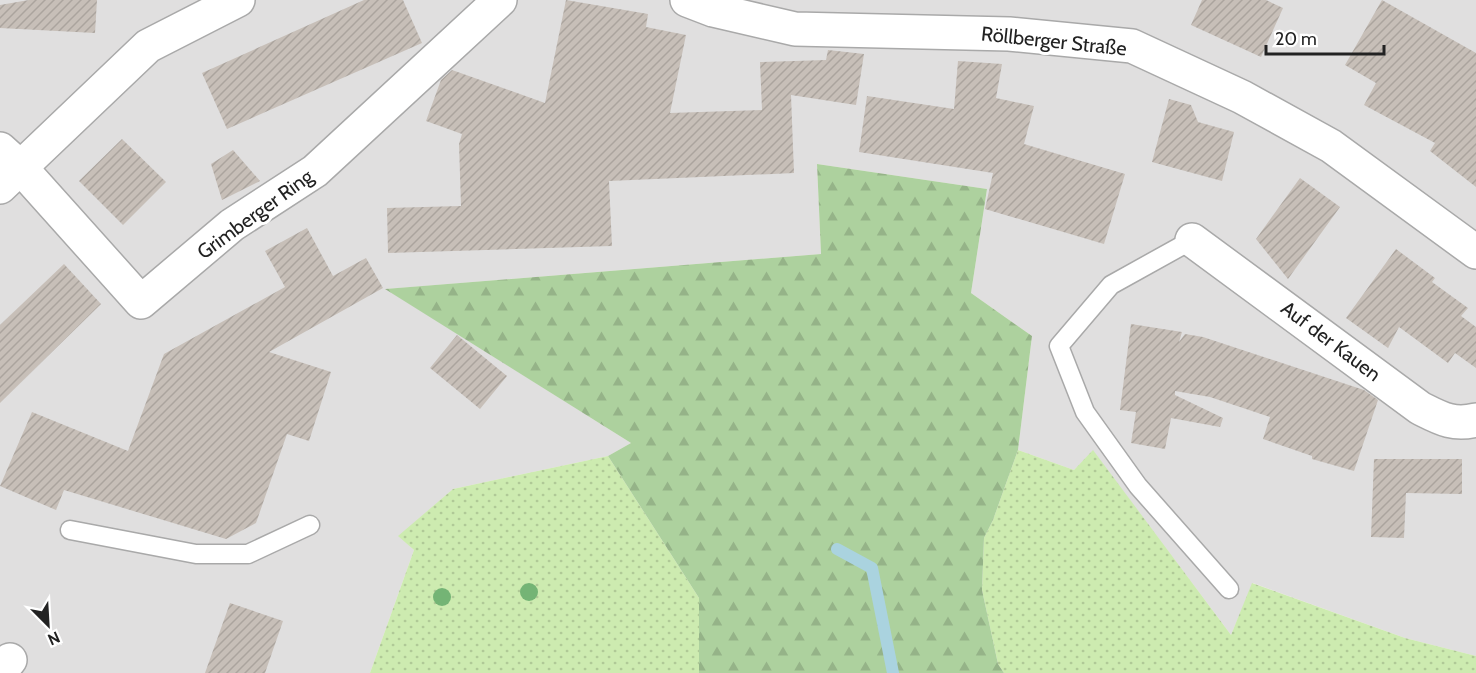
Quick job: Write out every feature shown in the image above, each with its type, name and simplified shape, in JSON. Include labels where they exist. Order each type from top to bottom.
[{"type":"street","name":"Grimberger Ring","points":[[238,0],[148,46],[7,168],[141,302],[232,225],[315,171],[500,0]]},
{"type":"street","name":"Röllberger Straße","points":[[687,0],[713,10],[795,30],[1009,33],[1132,46],[1242,97],[1331,146],[1476,252]]},
{"type":"street","name":"Auf der Kauen","points":[[1192,240],[1420,408],[1454,423],[1476,420]]},
{"type":"lane","points":[[1192,240],[1111,285],[1059,346],[1085,412],[1138,486],[1229,589]]},
{"type":"lane","points":[[70,530],[196,554],[248,554],[310,525]]},
{"type":"shaded area","points":[[0,0],[1476,0],[1476,656],[1405,638],[1253,583],[1231,635],[1093,451],[1074,470],[1018,450],[1032,336],[971,293],[987,189],[817,164],[821,254],[386,289],[631,443],[608,456],[453,489],[399,536],[414,550],[370,673],[0,673]]},
{"type":"green space","points":[[817,164],[987,189],[971,293],[1032,336],[1018,450],[993,520],[984,538],[982,590],[998,664],[1004,673],[699,673],[699,598],[608,456],[631,443],[385,289],[821,254]]},
{"type":"green space","points":[[1018,450],[1074,470],[1093,450],[1231,635],[1252,583],[1405,638],[1476,656],[1476,673],[1004,673],[998,664],[982,590],[984,538],[993,520]]},
{"type":"green space","points":[[608,456],[699,598],[699,673],[370,673],[414,550],[398,536],[453,489]]},
{"type":"building","points":[[29,0],[97,0],[95,33],[0,28],[0,5]]},
{"type":"building","points":[[364,0],[403,0],[422,43],[227,129],[202,73]]},
{"type":"building","points":[[566,0],[648,14],[646,27],[686,35],[670,113],[762,110],[760,62],[826,60],[828,50],[864,54],[856,105],[791,95],[794,173],[609,181],[612,246],[388,253],[387,208],[461,206],[459,144],[462,134],[426,121],[441,80],[452,70],[545,103]]},
{"type":"building","points":[[1202,0],[1266,0],[1283,8],[1261,57],[1191,25]]},
{"type":"building","points":[[1382,0],[1476,53],[1476,187],[1430,151],[1435,143],[1364,105],[1376,83],[1345,65]]},
{"type":"building","points":[[958,61],[1002,64],[996,98],[1034,106],[1024,144],[1125,174],[1104,244],[985,209],[993,173],[859,152],[867,96],[954,109]]},
{"type":"building","points":[[1169,99],[1191,105],[1198,122],[1234,132],[1222,181],[1152,162]]},
{"type":"building","points":[[122,139],[166,182],[123,225],[79,181]]},
{"type":"building","points":[[233,150],[260,181],[222,200],[211,164]]},
{"type":"building","points":[[1300,178],[1340,207],[1288,279],[1256,239]]},
{"type":"building","points":[[307,228],[333,276],[366,258],[383,288],[269,352],[331,372],[309,441],[287,434],[256,523],[226,539],[64,490],[56,510],[0,486],[32,412],[128,451],[164,354],[285,287],[265,251]]},
{"type":"building","points":[[1396,249],[1435,278],[1432,282],[1468,308],[1461,316],[1476,327],[1476,368],[1455,353],[1448,363],[1399,327],[1388,348],[1346,318]]},
{"type":"building","points":[[64,264],[101,304],[0,403],[0,325]]},
{"type":"building","points":[[1131,324],[1182,332],[1179,342],[1185,334],[1203,337],[1364,390],[1378,400],[1354,471],[1312,459],[1312,456],[1263,439],[1270,417],[1210,397],[1175,391],[1175,395],[1223,418],[1220,427],[1171,418],[1165,449],[1131,443],[1136,412],[1120,410]]},
{"type":"building","points":[[457,335],[507,376],[480,409],[430,368]]},
{"type":"building","points":[[1374,459],[1462,459],[1462,494],[1406,493],[1404,538],[1371,537]]},
{"type":"building","points":[[230,603],[283,621],[265,673],[205,673]]},
{"type":"waterway","points":[[837,549],[872,568],[893,673]]}]
